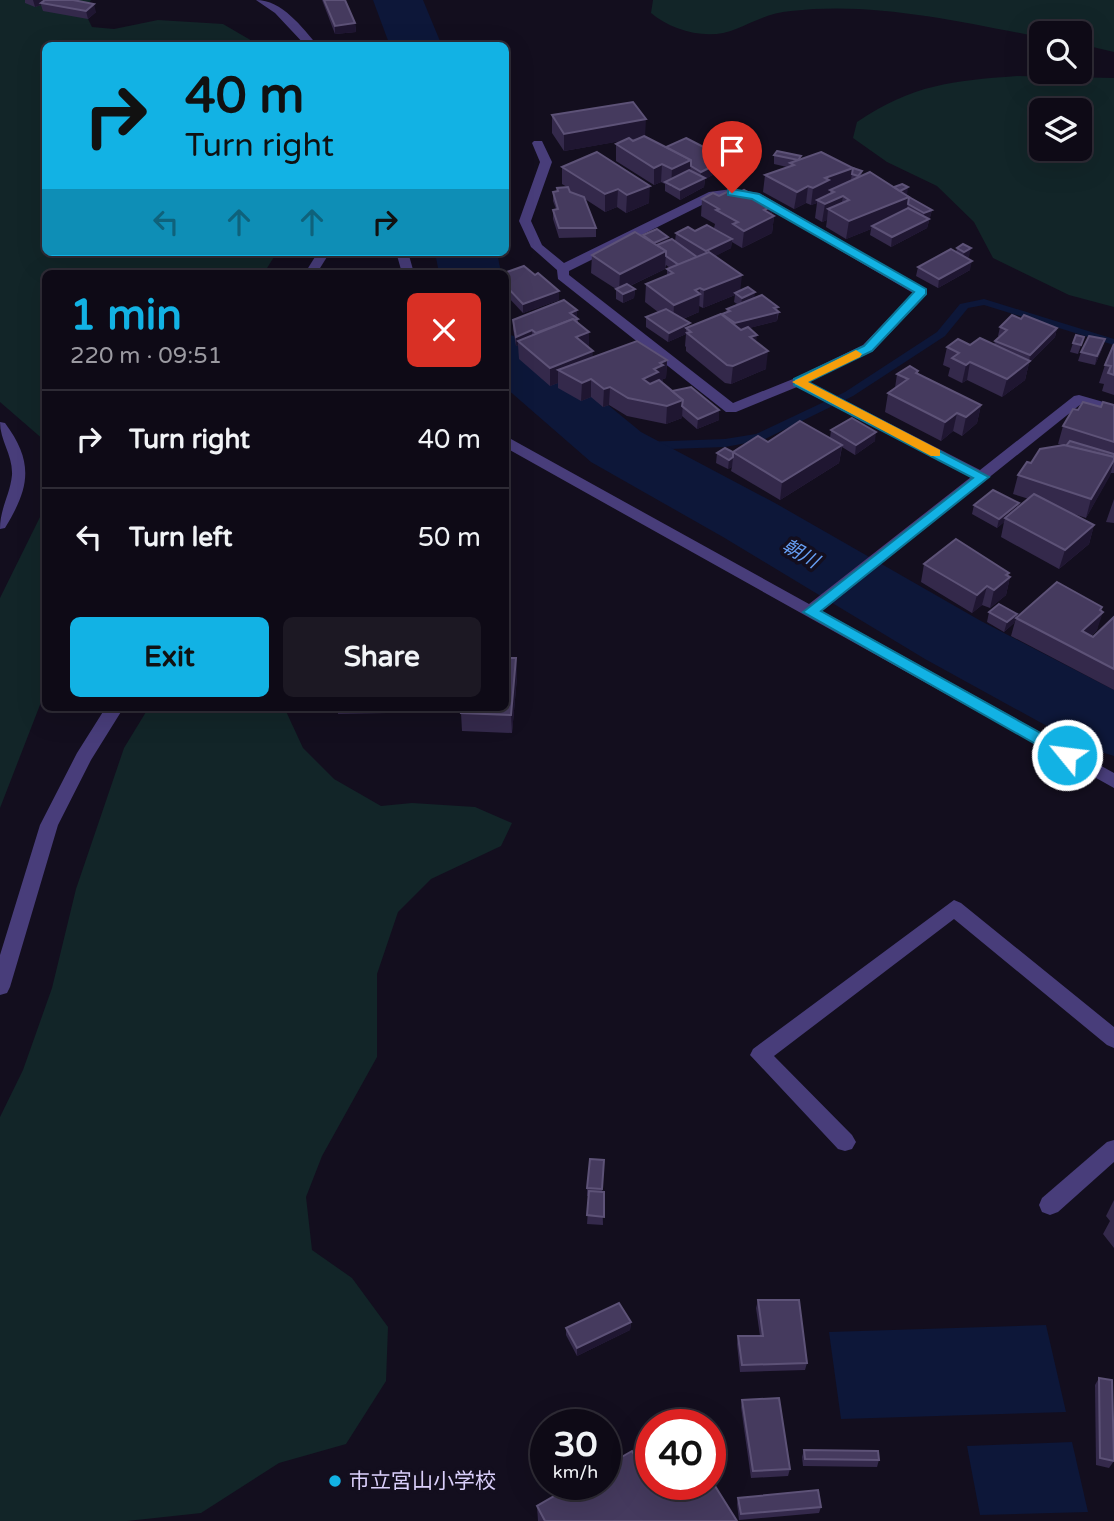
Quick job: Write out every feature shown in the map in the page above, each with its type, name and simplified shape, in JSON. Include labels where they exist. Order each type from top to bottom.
[{"type":"street","points":[[261,0],[279,11],[309,42]]},
{"type":"street","points":[[538,143],[546,162],[525,221],[537,247],[564,269]]},
{"type":"street","points":[[732,193],[755,196],[921,292],[868,348],[798,382],[731,409],[563,276],[564,269],[713,195],[732,193]]},
{"type":"street","points":[[798,382],[982,477]]},
{"type":"street","points":[[810,612],[872,566],[1079,399],[1114,409]]},
{"type":"street","points":[[0,426],[13,441],[20,460],[15,500],[0,524]]},
{"type":"street","points":[[509,444],[1114,781]]},
{"type":"street","points":[[0,987],[49,825],[83,758],[112,711]]},
{"type":"street","points":[[845,1142],[760,1055],[954,908],[1114,1040]]},
{"type":"street","points":[[1050,1205],[1114,1149]]},
{"type":"green space","points":[[0,0],[91,0],[84,11],[92,27],[114,29],[158,20],[223,24],[254,42],[42,42],[42,256],[275,256],[266,270],[42,270],[42,438],[0,402]]},
{"type":"green space","points":[[653,0],[1114,0],[1114,52],[1092,47],[1092,21],[1029,21],[1029,35],[885,11],[822,9],[783,12],[736,29],[703,34],[669,25],[651,13]]},
{"type":"green space","points":[[1017,76],[1029,76],[1029,84],[1092,84],[1092,78],[1114,78],[1114,307],[1069,295],[993,258],[974,222],[937,186],[887,162],[853,138],[857,122],[878,109],[916,92],[953,83]]},
{"type":"green space","points":[[42,496],[42,700],[0,808],[0,598],[41,515]]},
{"type":"green space","points":[[147,711],[286,711],[303,748],[334,779],[381,806],[412,803],[475,807],[512,823],[501,846],[431,879],[398,912],[377,974],[377,1057],[322,1156],[306,1197],[312,1250],[352,1278],[388,1327],[386,1381],[346,1444],[279,1463],[201,1513],[127,1521],[0,1521],[0,1117],[23,1070],[52,988],[76,889],[124,748]]},
{"type":"water","points":[[1046,1325],[1066,1412],[841,1419],[829,1332]]},
{"type":"water","points":[[1072,1442],[1088,1512],[980,1515],[967,1446]]},
{"type":"building","points":[[45,0],[73,0],[94,4],[86,11],[41,3]]},
{"type":"building","points":[[324,0],[345,0],[355,23],[335,26]]},
{"type":"building","points":[[633,102],[646,119],[564,134],[552,115]]},
{"type":"building","points":[[644,136],[691,160],[672,169],[662,164],[654,168],[616,144],[629,138],[633,141]]},
{"type":"building","points":[[686,138],[727,159],[701,172],[691,166],[691,160],[666,147]]},
{"type":"building","points":[[777,151],[801,156],[798,160],[774,155]]},
{"type":"building","points":[[597,152],[650,186],[627,195],[618,189],[605,194],[562,167]]},
{"type":"building","points":[[821,152],[853,168],[825,178],[829,180],[813,188],[808,186],[797,192],[765,175],[794,165],[790,163]]},
{"type":"building","points":[[853,168],[862,171],[858,176],[852,174]]},
{"type":"building","points":[[689,170],[705,178],[680,190],[665,182]]},
{"type":"building","points":[[870,172],[909,197],[849,221],[828,209],[849,200],[843,196],[825,204],[817,200],[834,192],[830,190]]},
{"type":"building","points":[[902,184],[908,187],[900,191],[894,187]]},
{"type":"building","points":[[568,187],[570,192],[584,197],[596,228],[559,228],[553,210],[558,209],[553,192],[558,191],[557,188]]},
{"type":"building","points":[[731,190],[736,194],[744,190],[773,206],[764,210],[774,216],[744,231],[733,224],[738,222],[702,199],[713,193],[719,196]]},
{"type":"building","points":[[909,197],[932,210],[924,213],[908,204]]},
{"type":"building","points":[[908,208],[929,219],[892,237],[872,226]]},
{"type":"building","points":[[707,225],[732,239],[706,251],[676,233],[688,227],[695,231]]},
{"type":"building","points":[[657,229],[668,237],[654,243],[643,235]]},
{"type":"building","points":[[635,232],[666,251],[620,274],[592,255]]},
{"type":"building","points":[[672,239],[697,257],[679,265],[666,256],[666,251],[657,245]]},
{"type":"building","points":[[963,244],[971,248],[964,252],[957,248]]},
{"type":"building","points":[[951,249],[972,261],[939,279],[918,267]]},
{"type":"building","points":[[709,252],[742,275],[704,290],[695,290],[700,294],[674,305],[646,284],[673,273],[667,269]]},
{"type":"building","points":[[524,266],[535,275],[538,273],[559,291],[523,304],[509,289],[509,271]]},
{"type":"building","points":[[627,284],[635,289],[623,294],[616,289]]},
{"type":"building","points":[[748,287],[755,292],[742,298],[735,293]]},
{"type":"building","points":[[762,295],[778,307],[774,308],[779,312],[735,323],[722,314],[730,311],[727,309]]},
{"type":"building","points":[[564,300],[577,310],[570,313],[578,319],[536,333],[532,330],[516,337],[513,320]]},
{"type":"building","points":[[666,309],[690,323],[669,333],[646,317]]},
{"type":"building","points":[[721,314],[741,330],[748,327],[757,335],[750,337],[768,351],[733,366],[727,365],[687,333],[691,332],[686,328]]},
{"type":"building","points":[[1012,315],[1021,319],[1024,315],[1057,328],[1030,355],[995,341],[1007,330],[1000,327]]},
{"type":"building","points":[[573,319],[589,332],[576,337],[593,351],[550,368],[518,341]]},
{"type":"building","points":[[1076,335],[1084,337],[1081,345],[1073,343]]},
{"type":"building","points":[[1089,336],[1105,339],[1097,356],[1081,352]]},
{"type":"building","points":[[980,338],[1030,361],[1007,379],[970,362],[966,365],[952,358],[959,353],[947,347],[958,339],[970,345]]},
{"type":"building","points":[[637,341],[667,360],[654,369],[658,372],[643,379],[650,384],[659,380],[683,400],[667,406],[628,398],[610,387],[604,389],[591,379],[582,383],[558,370]]},
{"type":"building","points":[[1114,344],[1114,375],[1108,373],[1111,366],[1105,365]]},
{"type":"building","points":[[910,366],[918,371],[916,373],[981,405],[966,417],[957,413],[945,422],[888,393],[908,379],[897,374]]},
{"type":"building","points":[[691,387],[719,410],[698,419],[682,406],[683,400],[672,391]]},
{"type":"building","points":[[1083,402],[1101,407],[1103,402],[1114,405],[1114,442],[1063,426],[1073,409],[1078,410]]},
{"type":"building","points":[[852,418],[876,432],[856,445],[831,430]]},
{"type":"building","points":[[800,421],[842,445],[782,482],[733,452],[758,436],[768,442]]},
{"type":"building","points":[[1070,441],[1114,454],[1114,457],[1066,446]]},
{"type":"building","points":[[1064,445],[1114,457],[1091,499],[1018,475],[1027,462],[1031,463],[1040,449]]},
{"type":"building","points":[[725,448],[733,452],[733,457],[729,460],[717,453]]},
{"type":"building","points":[[993,490],[1019,503],[999,519],[974,505]]},
{"type":"building","points":[[1034,494],[1094,525],[1065,550],[1005,518]]},
{"type":"building","points":[[956,539],[1009,573],[1006,575],[1010,577],[994,590],[987,586],[977,595],[924,564]]},
{"type":"building","points":[[1057,582],[1102,607],[1100,610],[1103,612],[1082,631],[1093,637],[1114,617],[1114,669],[1016,618]]},
{"type":"building","points":[[999,604],[1017,614],[1007,622],[989,612]]},
{"type":"building","points":[[509,658],[516,658],[511,715],[461,713],[509,711]]},
{"type":"building","points":[[590,1159],[604,1160],[602,1189],[587,1188]]},
{"type":"building","points":[[589,1191],[604,1192],[604,1217],[587,1215]]},
{"type":"building","points":[[758,1300],[799,1300],[807,1363],[742,1365],[738,1336],[763,1336]]},
{"type":"building","points":[[619,1303],[631,1322],[577,1348],[566,1328]]},
{"type":"building","points":[[1099,1378],[1112,1380],[1114,1461],[1100,1458]]},
{"type":"building","points":[[779,1398],[790,1469],[753,1471],[742,1400]]},
{"type":"building","points":[[804,1450],[878,1451],[879,1460],[805,1459]]},
{"type":"building","points":[[632,1451],[635,1456],[635,1500],[724,1500],[737,1521],[545,1521],[537,1506],[547,1500],[621,1500],[621,1457]]},
{"type":"building","points":[[818,1490],[821,1507],[741,1514],[738,1498]]},
{"type":"waterway","name":"朝川","points":[[398,0],[414,42]]},
{"type":"waterway","name":"朝川","points":[[467,256],[469,270]]},
{"type":"waterway","points":[[616,447],[725,443],[759,437],[849,394],[941,334],[964,306],[984,302],[1114,342]]},
{"type":"waterway","name":"朝川","points":[[509,357],[616,447],[749,520],[953,640],[1114,726]]},
{"type":"slow traffic","points":[[856,354],[798,382],[935,453]]},
{"type":"place","name":"市立宮山小学校","points":[[335,1481]]},
{"type":"route","points":[[732,193],[755,196],[921,292],[868,348],[798,382],[982,477],[810,612],[1067,755]]}]
